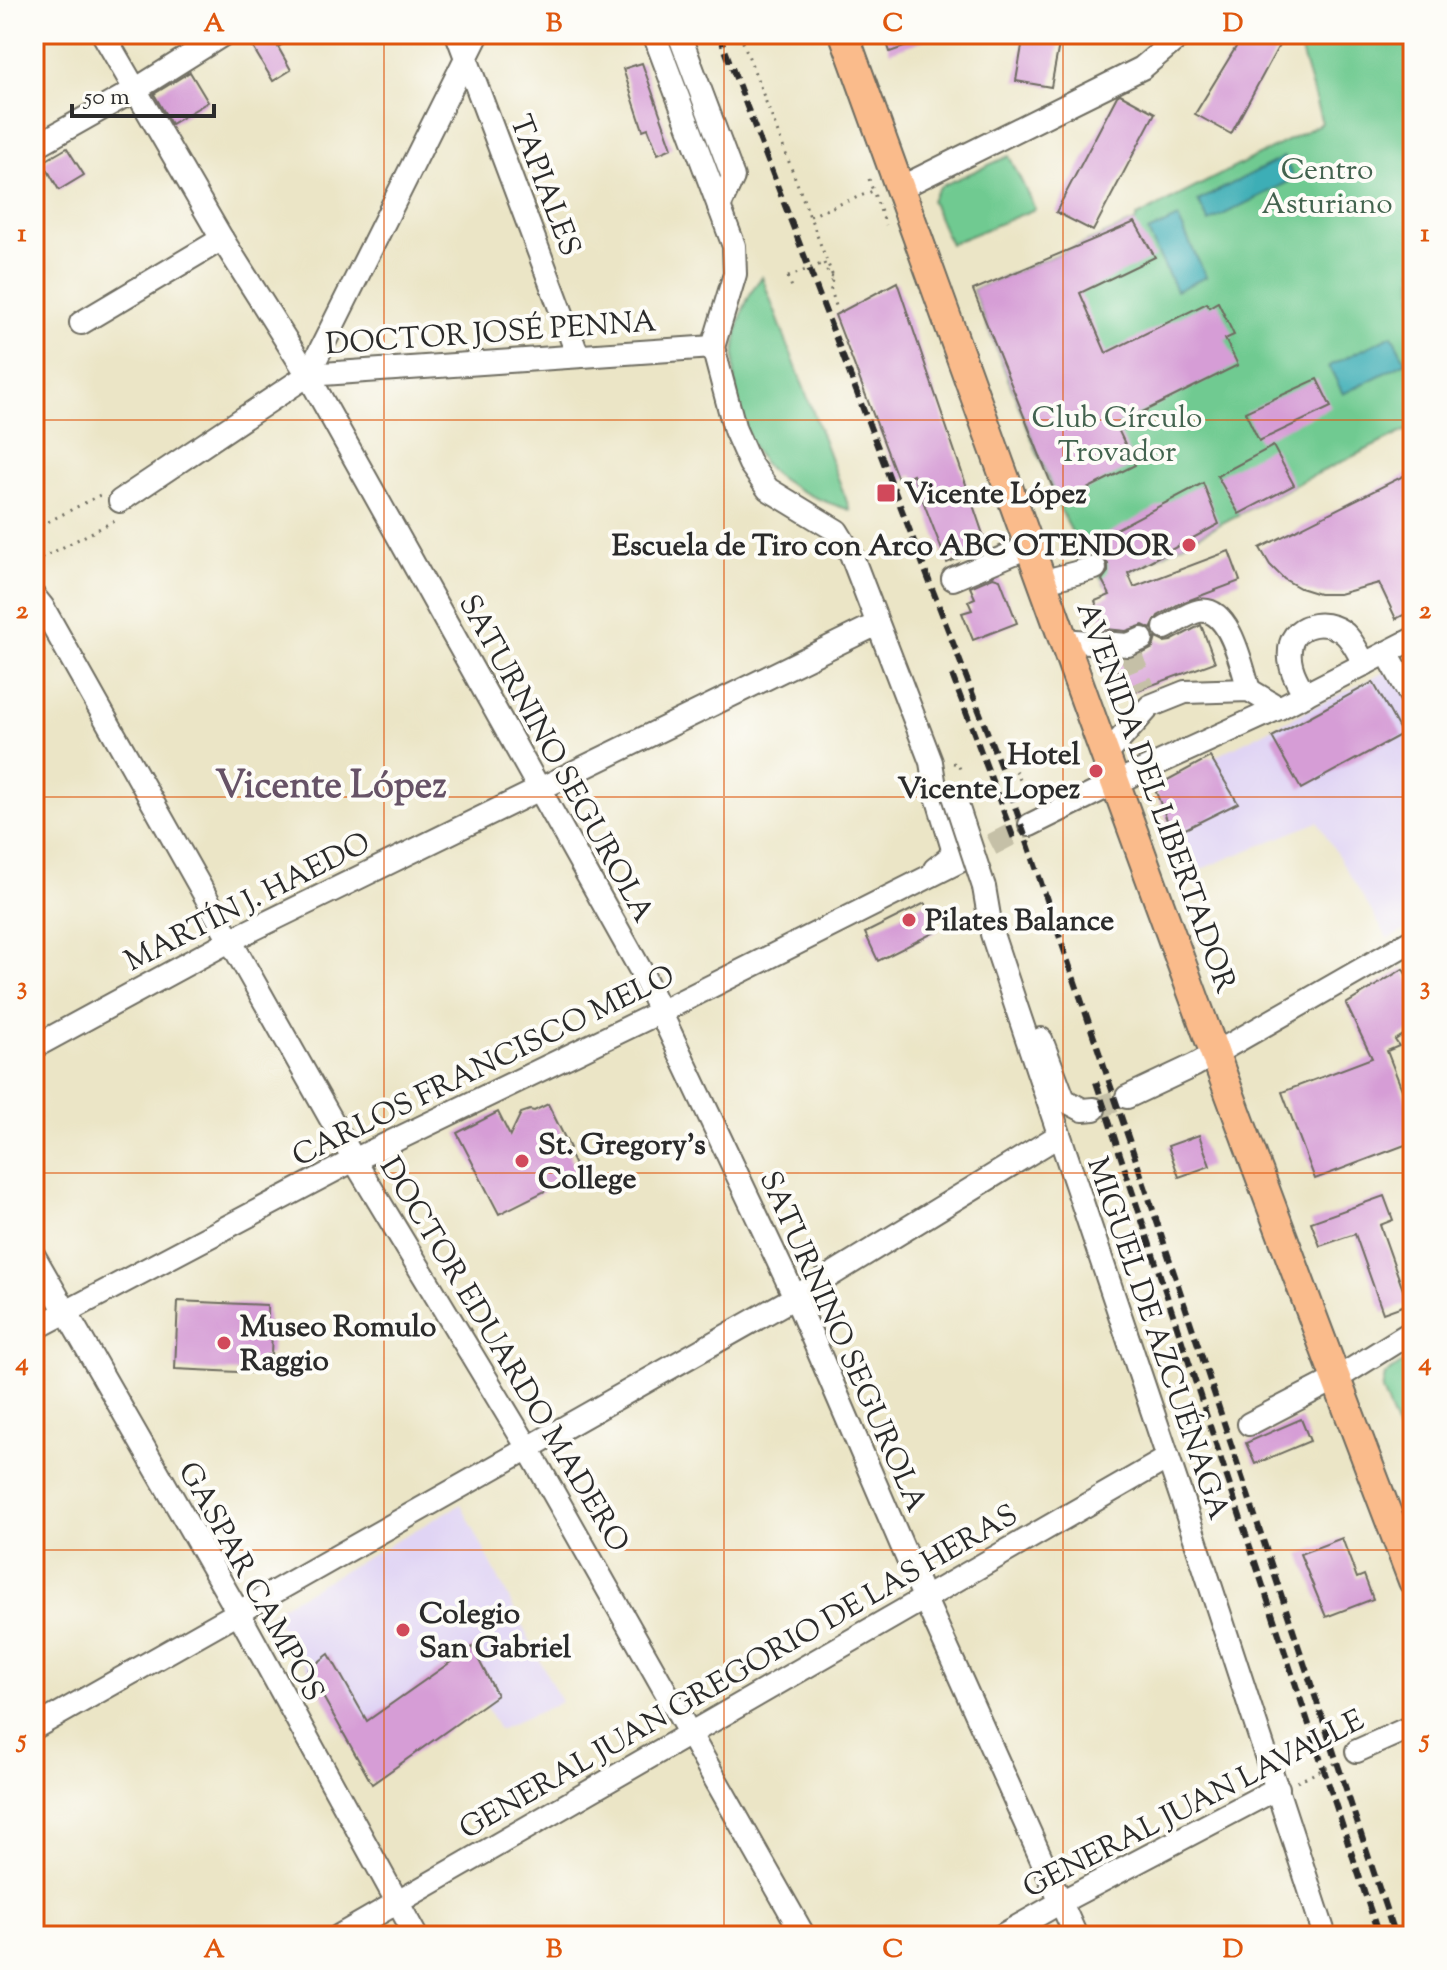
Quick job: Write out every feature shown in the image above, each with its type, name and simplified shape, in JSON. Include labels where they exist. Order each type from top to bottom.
[{"type":"main road","name":"AVENIDA DEL LIBERTADOR","points":[[844,34],[886,190],[1107,754],[1215,1053],[1413,1581]]},
{"type":"street","name":"SATURNINO SEGUROLA","points":[[103,34],[222,239],[308,375],[640,969],[795,1297],[924,1597],[1076,1936]]},
{"type":"street","points":[[34,147],[135,90],[224,34]]},
{"type":"street","name":"TAPIALES","points":[[457,34],[578,356]]},
{"type":"street","points":[[308,375],[478,34]]},
{"type":"street","name":"MIGUEL DE AZCUÉNAGA","points":[[654,34],[734,246],[735,274],[713,347],[728,411],[750,464],[768,489],[837,531],[851,554],[931,762],[936,793],[953,849],[949,858],[924,877]]},
{"type":"street","points":[[679,34],[733,177],[719,207]]},
{"type":"street","points":[[886,190],[1142,68],[1182,34]]},
{"type":"street","points":[[81,323],[222,239]]},
{"type":"street","name":"DOCTOR JOSÉ PENNA","points":[[120,501],[308,375],[713,347]]},
{"type":"street","points":[[953,579],[1028,547]]},
{"type":"street","points":[[1041,582],[1095,568]]},
{"type":"street","name":"DOCTOR EDUARDO MADERO","points":[[34,596],[354,1160],[528,1448],[804,1936]]},
{"type":"street","points":[[1165,628],[1199,611],[1215,612],[1226,622],[1249,690]]},
{"type":"street","name":"MARTÍN J. HAEDO","points":[[34,1047],[231,940],[877,624]]},
{"type":"street","points":[[1305,695],[1290,662],[1290,646],[1294,636],[1303,628],[1328,625],[1339,629],[1348,636],[1365,664]]},
{"type":"street","points":[[1031,815],[1117,782],[1279,708],[1413,639]]},
{"type":"street","points":[[1063,640],[1133,645]]},
{"type":"street","points":[[1387,653],[1413,700]]},
{"type":"street","points":[[1107,754],[1147,697],[1249,690],[1279,708]]},
{"type":"street","name":"MIGUEL DE AZCUÉNAGA","points":[[931,762],[953,793],[984,887],[992,934],[1325,1936]]},
{"type":"street","name":"CARLOS FRANCISCO MELO","points":[[34,1329],[354,1160],[660,1012],[962,860]]},
{"type":"street","points":[[1127,1097],[1184,1071],[1413,940]]},
{"type":"street","points":[[1016,1006],[1030,1019],[1043,1041],[1064,1100],[1083,1110],[1094,1109]]},
{"type":"street","points":[[34,1728],[795,1297],[1058,1136]]},
{"type":"street","name":"GASPAR CAMPOS","points":[[34,1256],[238,1612],[416,1936]]},
{"type":"street","points":[[1249,1424],[1336,1379],[1413,1331]]},
{"type":"street","name":"GENERAL JUAN GREGORIO DE LAS HERAS","points":[[339,1936],[1168,1458]]},
{"type":"street","name":"GENERAL JUAN LAVALLE","points":[[1357,1751],[1413,1726]]},
{"type":"street","name":"GENERAL JUAN LAVALLE","points":[[1001,1936],[1278,1788]]},
{"type":"path","points":[[740,34],[833,277],[830,287],[837,309]]},
{"type":"path","points":[[869,179],[886,190]]},
{"type":"path","points":[[810,216],[886,190]]},
{"type":"path","points":[[886,190],[886,225]]},
{"type":"path","points":[[793,290],[788,277],[824,263],[829,276],[833,277]]},
{"type":"path","points":[[34,529],[112,488],[128,514],[34,562]]},
{"type":"path","points":[[1005,749],[1031,815]]},
{"type":"path","name":"GENERAL JUAN LAVALLE","points":[[1278,1788],[1325,1769],[1357,1751]]},
{"type":"shaded area","points":[[1413,658],[1413,926],[1388,939],[1318,822],[1189,874],[1156,792],[1160,784]]},
{"type":"shaded area","name":"Colegio San Gabriel","points":[[461,1504],[561,1702],[499,1730],[485,1705],[497,1695],[472,1647],[367,1721],[329,1655],[308,1670],[271,1612]]},
{"type":"green space","points":[[1296,34],[1413,34],[1413,427],[1294,485],[1105,585],[1058,505],[973,290],[1135,222],[1137,217],[1322,123]]},
{"type":"green space","points":[[1009,156],[1035,209],[950,244],[931,200],[939,187]]},
{"type":"green space","points":[[762,277],[850,510],[812,496],[777,476],[760,458],[747,435],[739,408],[735,350],[739,322],[748,297]]},
{"type":"green space","points":[[1413,1356],[1413,1469],[1382,1391],[1385,1375]]},
{"type":"water","points":[[1284,157],[1294,179],[1209,222],[1198,201]]},
{"type":"water","points":[[1178,218],[1206,277],[1176,291],[1148,232]]},
{"type":"water","points":[[1392,335],[1406,362],[1343,394],[1329,366]]},
{"type":"building","points":[[245,34],[300,34],[278,47],[291,70],[273,81]]},
{"type":"building","points":[[884,34],[935,34],[935,36],[890,52]]},
{"type":"building","points":[[1024,34],[1060,39],[1051,87],[1016,81]]},
{"type":"building","points":[[1244,34],[1271,34],[1282,40],[1231,134],[1195,114]]},
{"type":"building","points":[[642,63],[672,148],[658,154],[648,128],[643,130],[623,69]]},
{"type":"building","points":[[190,72],[208,102],[171,124],[154,94]]},
{"type":"building","points":[[1120,94],[1155,113],[1093,231],[1056,212]]},
{"type":"building","points":[[67,148],[84,175],[59,190],[43,162]]},
{"type":"building","points":[[1135,222],[1155,257],[1080,293],[1106,353],[1207,303],[1209,307],[1218,302],[1234,335],[1225,339],[1238,365],[1116,425],[1135,465],[1059,503],[973,290]]},
{"type":"building","points":[[897,282],[987,546],[947,563],[913,475],[899,482],[835,315]]},
{"type":"building","points":[[1317,379],[1331,407],[1259,441],[1245,412]]},
{"type":"building","points":[[1273,446],[1294,485],[1239,514],[1217,476]]},
{"type":"building","points":[[1413,471],[1413,610],[1396,619],[1379,583],[1339,594],[1319,594],[1284,579],[1270,565],[1260,548]]},
{"type":"building","points":[[1203,483],[1219,524],[1128,573],[1134,587],[1229,551],[1240,581],[1179,604],[1158,616],[1151,629],[1143,625],[1126,631],[1106,629],[1095,601],[1110,595],[1102,580],[1108,572],[1108,564],[1099,555],[1089,555],[1084,546]]},
{"type":"building","points":[[993,577],[1000,579],[1017,623],[973,640],[962,613],[972,610],[968,601],[975,598],[970,587]]},
{"type":"building","points":[[1201,625],[1215,662],[1125,695],[1112,658],[1134,658],[1153,648],[1156,638],[1171,641]]},
{"type":"building","points":[[1373,682],[1402,734],[1301,789],[1272,737]]},
{"type":"building","points":[[1210,757],[1238,803],[1173,835],[1156,792],[1160,784]]},
{"type":"building","points":[[925,903],[939,930],[878,961],[865,933]]},
{"type":"building","points":[[1403,969],[1413,986],[1413,1029],[1395,1040],[1399,1046],[1387,1051],[1413,1118],[1413,1142],[1315,1179],[1282,1092],[1372,1058],[1346,1004]]},
{"type":"building","name":"St. Gregory's College","points":[[548,1104],[579,1174],[499,1214],[457,1133],[498,1112],[510,1136],[521,1113]]},
{"type":"building","points":[[1199,1135],[1210,1166],[1179,1177],[1168,1146]]},
{"type":"building","points":[[1384,1196],[1393,1220],[1380,1225],[1408,1304],[1383,1313],[1355,1234],[1320,1246],[1311,1222]]},
{"type":"building","name":"Museo Romulo Raggio","points":[[178,1301],[267,1305],[268,1330],[272,1330],[271,1355],[265,1355],[265,1360],[260,1359],[259,1373],[175,1369]]},
{"type":"building","points":[[1301,1419],[1310,1441],[1255,1464],[1246,1443]]},
{"type":"building","points":[[1342,1538],[1357,1578],[1364,1575],[1373,1599],[1326,1617],[1300,1554]]},
{"type":"building","points":[[472,1647],[497,1695],[372,1784],[308,1670],[329,1654],[367,1721]]},
{"type":"tunnel","points":[[1129,650],[1144,688]]},
{"type":"tunnel","points":[[962,860],[1030,825]]},
{"type":"tunnel","points":[[1094,1109],[1127,1097]]},
{"type":"railway","points":[[719,34],[1008,786],[1395,1936]]},
{"type":"railway","points":[[952,675],[1014,839]]},
{"type":"railway","points":[[1096,1082],[1379,1936]]},
{"type":"place","name":"Vicente López","points":[[886,493]]},
{"type":"place","name":"Escuela de Tiro con Arco ABC OTENDOR","points":[[1189,545]]},
{"type":"place","name":"Hotel Vicente Lopez","points":[[1096,771]]},
{"type":"place","name":"Pilates Balance","points":[[909,920]]},
{"type":"place","name":"St. Gregory's College","points":[[522,1161]]},
{"type":"place","name":"Museo Romulo Raggio","points":[[224,1343]]},
{"type":"place","name":"Colegio San Gabriel","points":[[403,1630]]},
{"type":"district","name":"Vicente López","points":[[331,784]]},
{"type":"park label","name":"Centro Asturiano","points":[[1327,186]]},
{"type":"park label","name":"Club Círculo Trovador","points":[[1117,434]]}]
